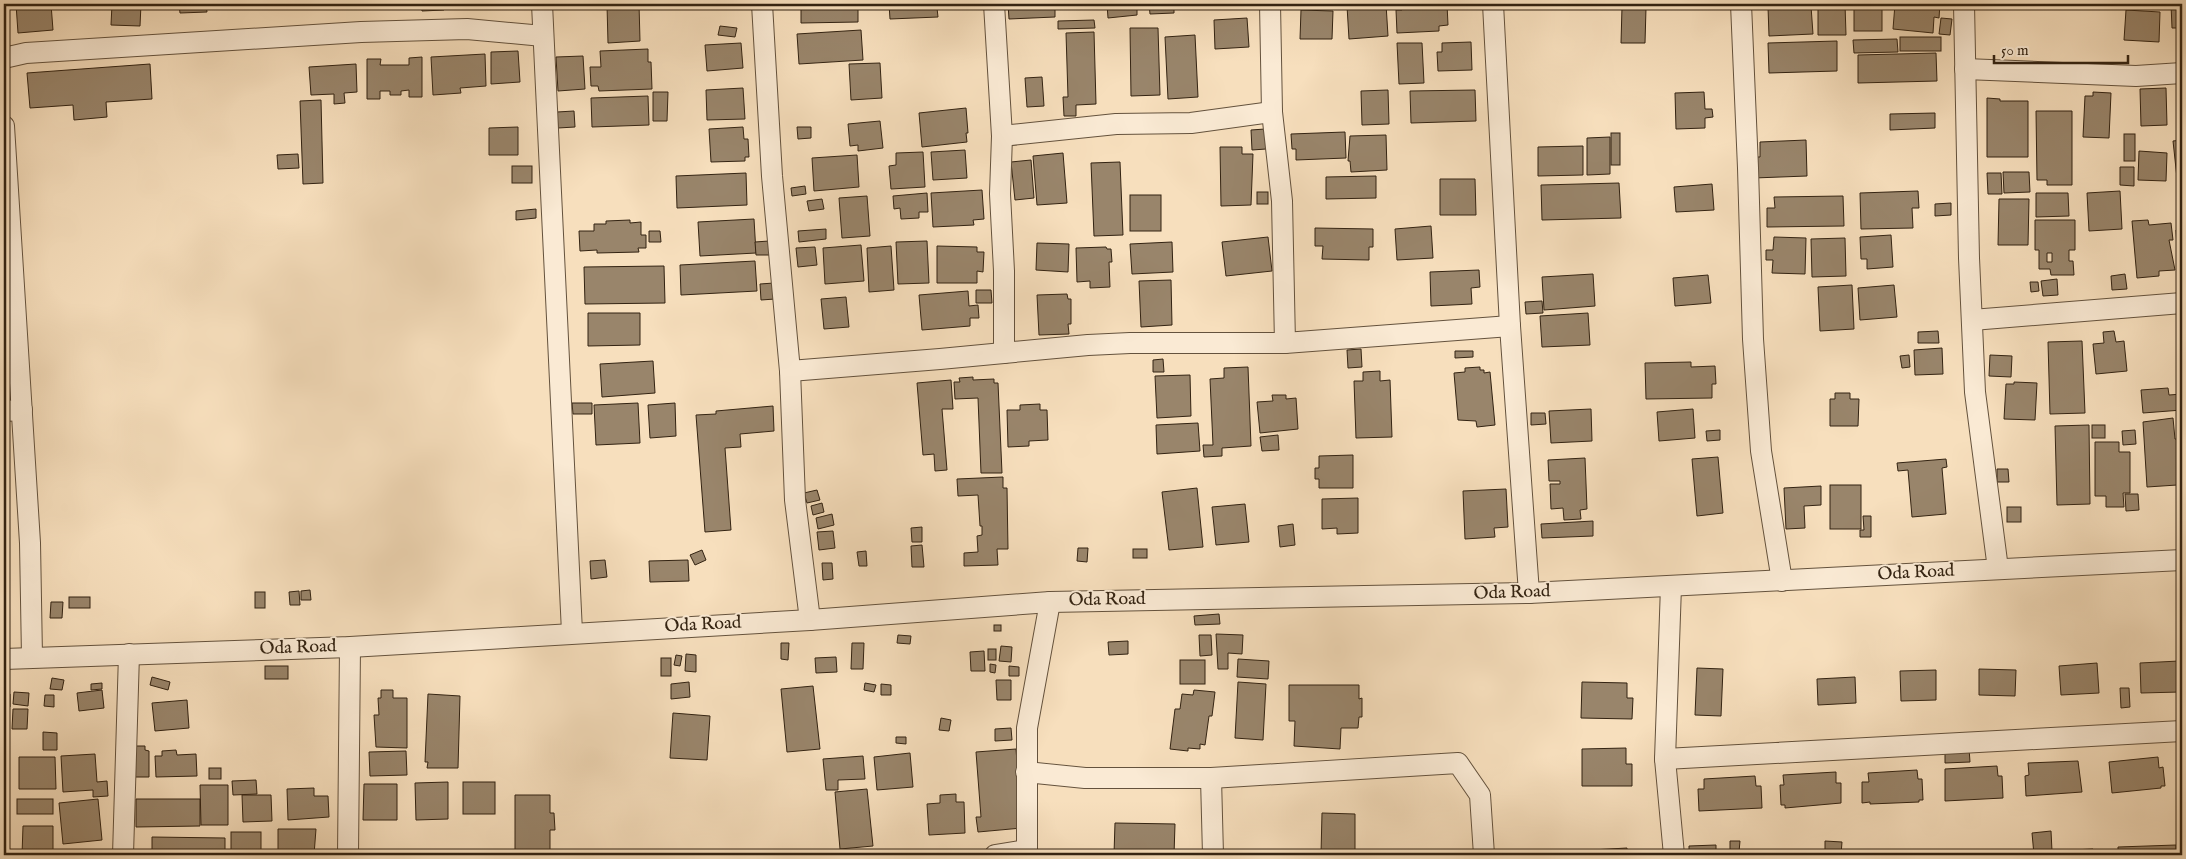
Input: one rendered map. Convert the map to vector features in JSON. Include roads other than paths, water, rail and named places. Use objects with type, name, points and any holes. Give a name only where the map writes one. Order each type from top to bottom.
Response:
[{"type":"street","points":[[542,4],[572,632]]},
{"type":"street","points":[[762,4],[772,176],[790,371],[795,500],[810,620]]},
{"type":"street","points":[[994,4],[1002,136],[1000,194],[1004,271],[1004,353]]},
{"type":"street","points":[[1270,4],[1272,112],[1282,201],[1286,343]]},
{"type":"street","points":[[1493,4],[1510,326],[1529,593]]},
{"type":"street","points":[[1740,4],[1748,168],[1753,338],[1761,450],[1782,581]]},
{"type":"street","points":[[1964,4],[1975,392],[1998,569]]},
{"type":"street","points":[[4,58],[26,53],[361,32],[467,29],[543,36]]},
{"type":"street","points":[[1965,69],[2136,76],[2182,73]]},
{"type":"street","points":[[1002,136],[1116,124],[1191,123],[1272,112]]},
{"type":"street","points":[[4,126],[13,411],[31,566],[32,657]]},
{"type":"street","points":[[1972,320],[2182,302]]},
{"type":"street","points":[[790,371],[1130,343],[1286,343],[1510,326]]},
{"type":"street","name":"Oda Road","points":[[4,659],[350,647],[572,632],[810,620],[1050,602],[1529,593],[2182,560]]},
{"type":"street","points":[[1671,586],[1665,759],[1674,855]]},
{"type":"street","points":[[995,855],[1027,853],[1027,728],[1050,602]]},
{"type":"street","points":[[348,855],[350,647]]},
{"type":"street","points":[[123,855],[129,654]]},
{"type":"street","points":[[1665,759],[2182,732]]},
{"type":"street","points":[[1026,772],[1085,778],[1211,778],[1458,763],[1480,795],[1484,855]]},
{"type":"street","points":[[1211,778],[1212,855]]}]
